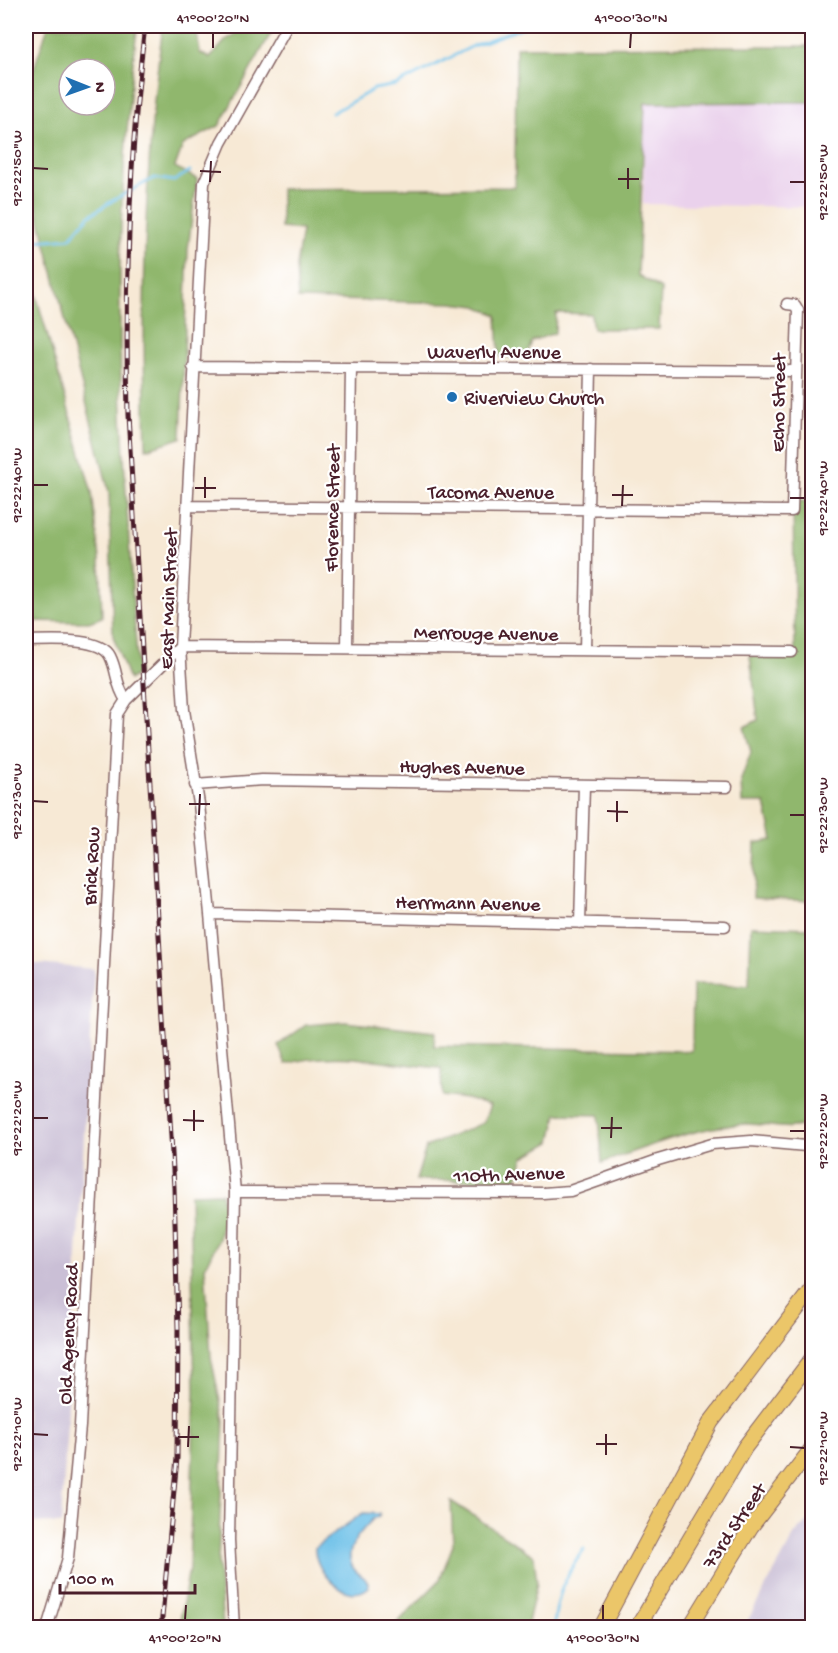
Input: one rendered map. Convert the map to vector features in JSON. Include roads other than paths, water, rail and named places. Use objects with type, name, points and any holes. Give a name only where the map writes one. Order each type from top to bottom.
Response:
[{"type":"highway","points":[[601,1628],[711,1422],[813,1288]]},
{"type":"highway","points":[[638,1628],[745,1447],[813,1359]]},
{"type":"main road","name":"73rd Street","points":[[689,1628],[751,1527],[813,1448]]},
{"type":"street","name":"East Main Street","points":[[234,1628],[230,1540],[235,1192],[210,914],[184,710],[180,648],[204,183],[221,143],[286,26]]},
{"type":"street","name":"Echo Street","points":[[787,304],[795,305],[798,310],[792,511]]},
{"type":"street","name":"Waverly Avenue","points":[[193,367],[795,370]]},
{"type":"street","name":"Florence Street","points":[[347,648],[351,368]]},
{"type":"street","points":[[585,650],[591,369]]},
{"type":"street","name":"Tacoma Avenue","points":[[188,506],[792,511]]},
{"type":"street","points":[[26,641],[98,645],[109,653],[115,667],[117,687],[126,699]]},
{"type":"street","name":"Merrouge Avenue","points":[[180,648],[792,652]]},
{"type":"street","name":"Brick Row","points":[[97,1111],[117,714],[126,699],[180,648]]},
{"type":"street","name":"Hughes Avenue","points":[[195,785],[262,780],[728,787]]},
{"type":"street","points":[[580,922],[584,786]]},
{"type":"street","name":"Herrmann Avenue","points":[[210,914],[725,926]]},
{"type":"street","name":"Old Agency Road","points":[[47,1628],[68,1558],[80,1426],[97,1111]]},
{"type":"street","name":"110th Avenue","points":[[235,1192],[506,1194],[570,1191],[712,1144],[751,1141],[806,1146],[813,1143]]},
{"type":"water","points":[[363,1513],[380,1514],[359,1535],[351,1548],[351,1562],[354,1569],[365,1578],[369,1587],[360,1592],[351,1592],[341,1589],[325,1575],[319,1566],[315,1547]]},
{"type":"waterway","points":[[332,113],[374,89],[396,85],[475,45],[526,26]]},
{"type":"waterway","points":[[26,239],[36,241],[70,238],[89,216],[112,201],[154,178],[174,181],[190,171]]},
{"type":"waterway","points":[[554,1628],[563,1586],[584,1549]]},
{"type":"railway","points":[[145,26],[132,171],[127,366],[128,415],[174,1187],[178,1328],[177,1458],[161,1628]]},
{"type":"place","name":"Riverview Church","points":[[452,397]]}]
